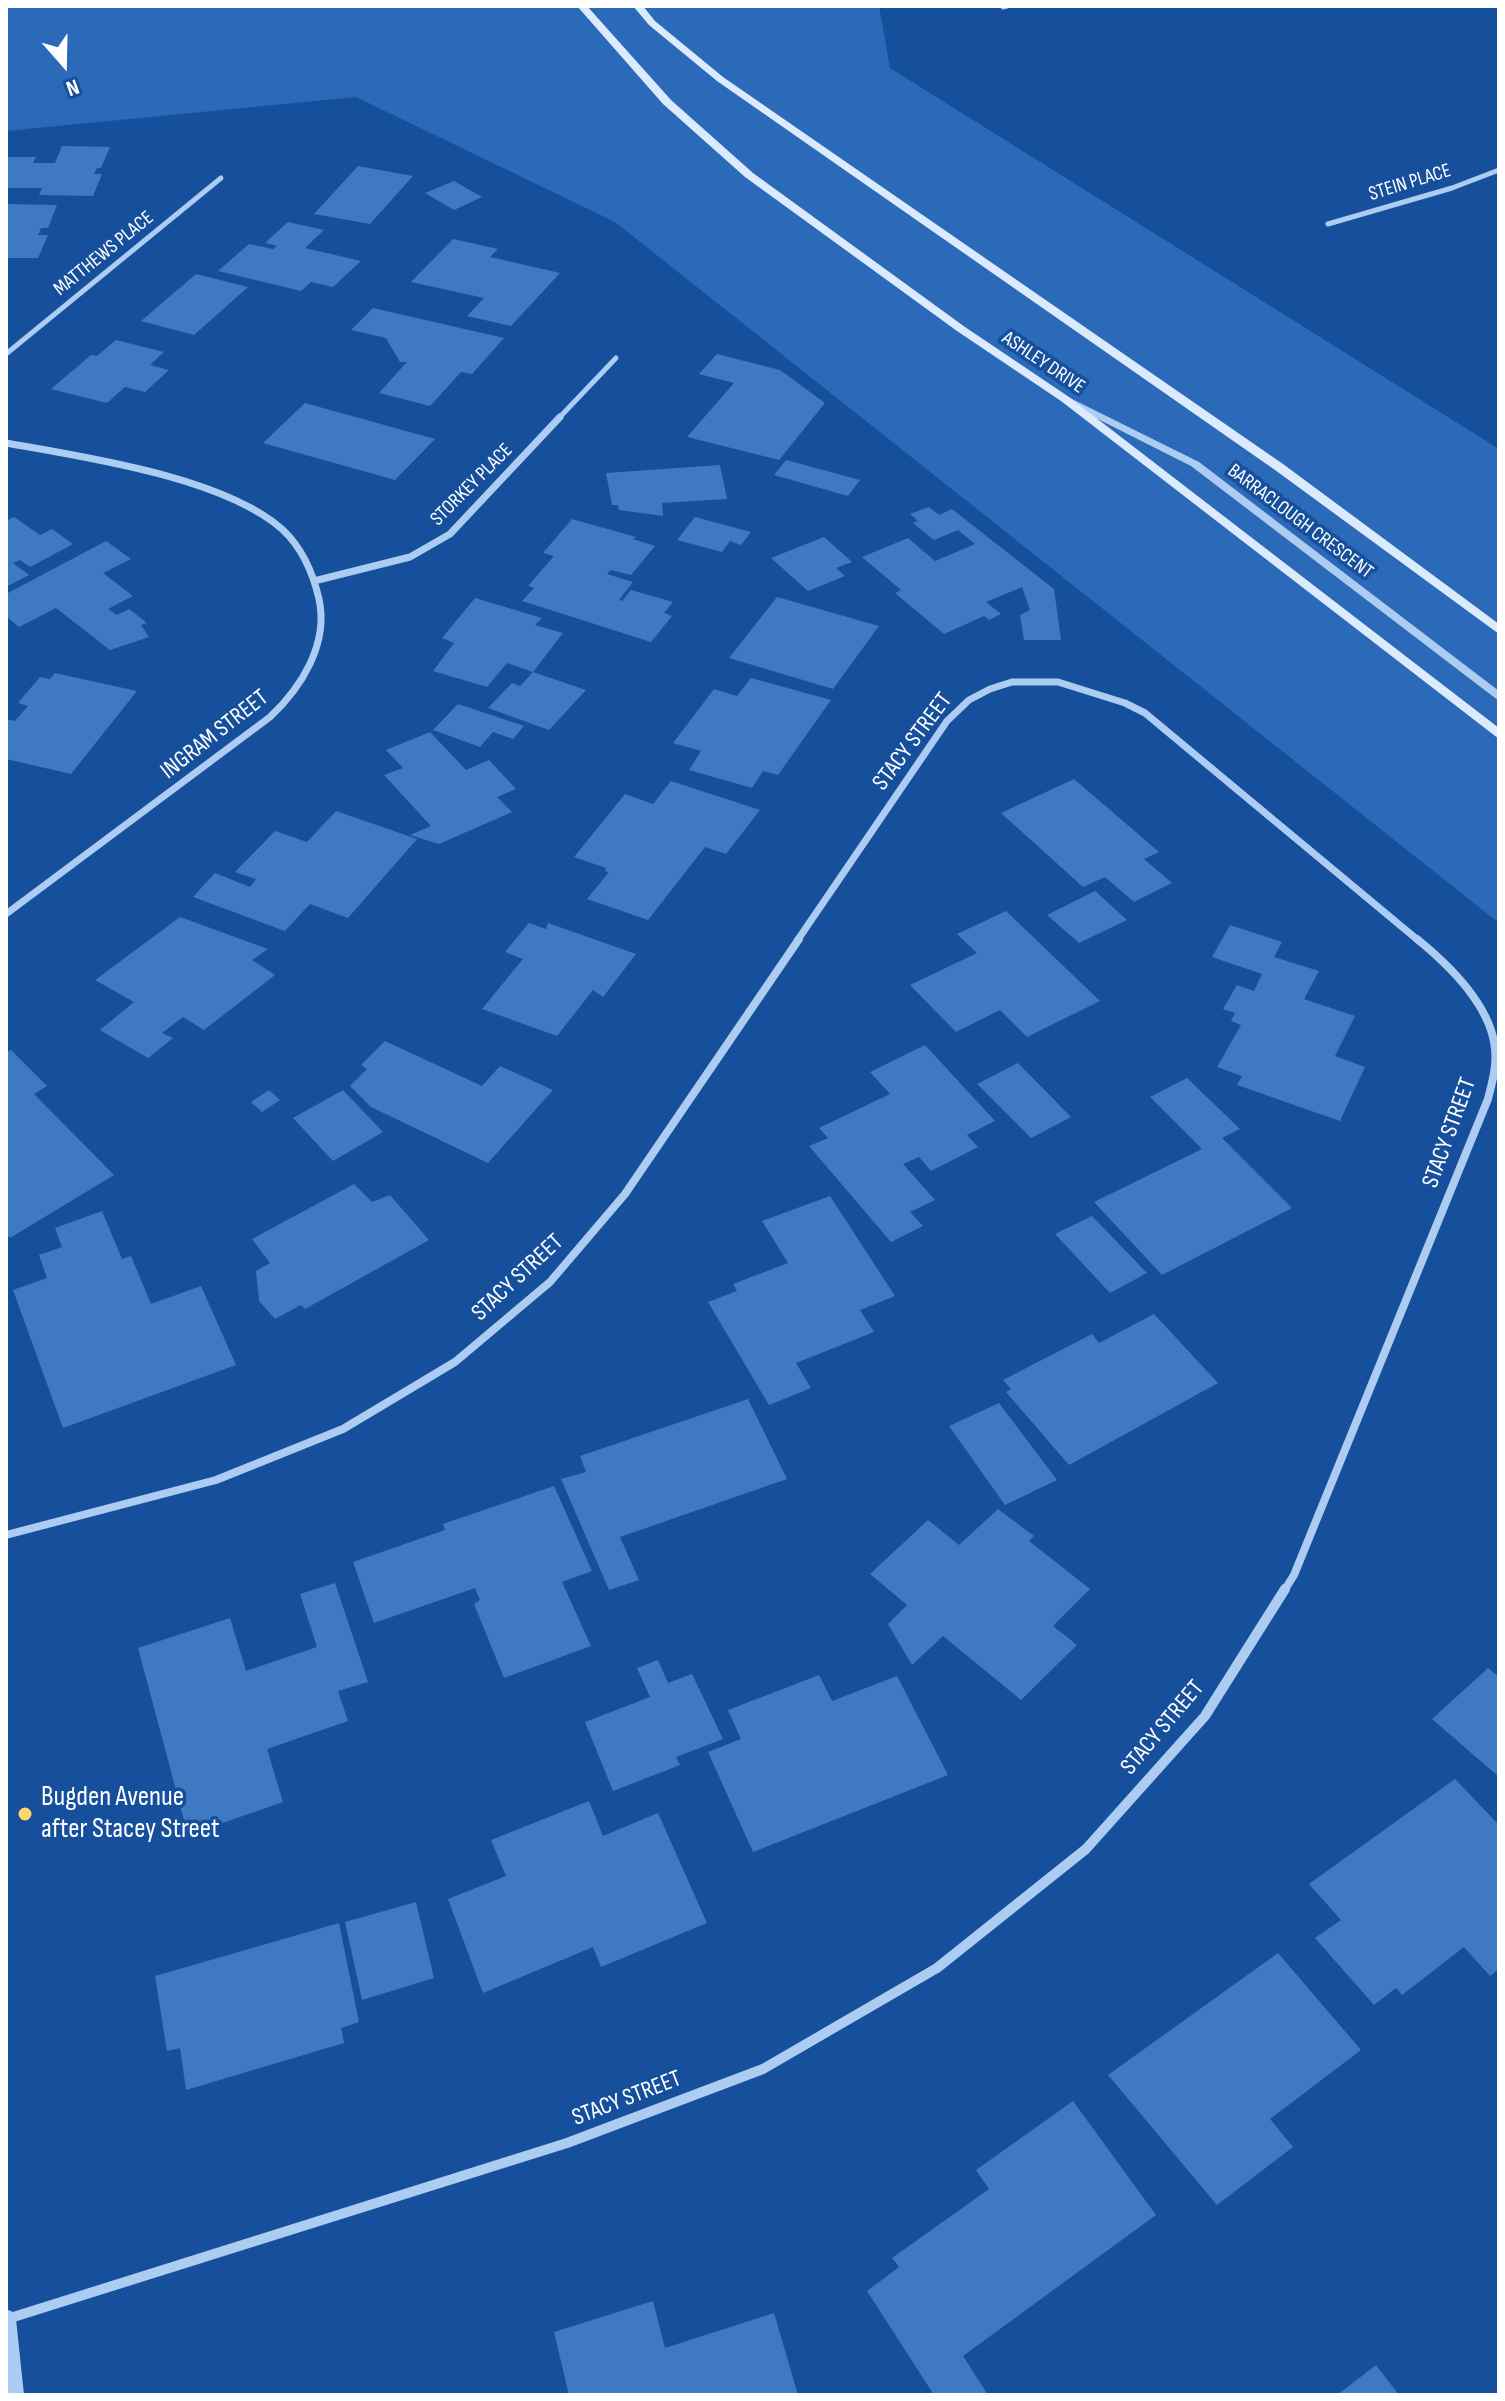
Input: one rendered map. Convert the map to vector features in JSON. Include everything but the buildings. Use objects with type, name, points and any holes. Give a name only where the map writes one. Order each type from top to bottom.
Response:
[{"type":"main road","name":"ASHLEY DRIVE","points":[[582,6],[667,102],[749,175],[961,329],[1065,399],[1499,735]]},
{"type":"main road","points":[[638,6],[652,23],[720,79],[1279,467],[1499,630]]},
{"type":"street","name":"STEIN PLACE","points":[[1328,224],[1452,188],[1499,170]]},
{"type":"street","name":"MATTHEWS PLACE","points":[[6,354],[221,178]]},
{"type":"street","name":"STORKEY PLACE","points":[[318,580],[410,557],[450,534],[616,358]]},
{"type":"street","name":"BARRACLOUGH CRESCENT","points":[[1065,399],[1195,464],[1499,697]]},
{"type":"street","name":"INGRAM STREET","points":[[6,443],[86,457],[222,493],[264,515],[282,528],[309,561],[318,580],[322,621],[310,663],[285,704],[243,739],[6,914]]},
{"type":"street","name":"STACY STREET","points":[[6,1535],[216,1480],[343,1429],[455,1362],[550,1282],[625,1194],[947,721],[970,699],[1004,684],[1064,682],[1107,693],[1145,713],[1439,957],[1473,996],[1493,1038],[1496,1060],[1488,1099],[1294,1575],[1205,1716],[1086,1849],[937,1968],[763,2069],[567,2143],[6,2319]]},
{"type":"street","points":[[6,2319],[14,2395]]},
{"type":"shaded area","points":[[6,6],[879,6],[890,68],[1499,449],[1499,923],[615,222],[356,97],[6,131]]},
{"type":"place","name":"Bugden Avenue after Stacey Street","points":[[25,1814]]}]
